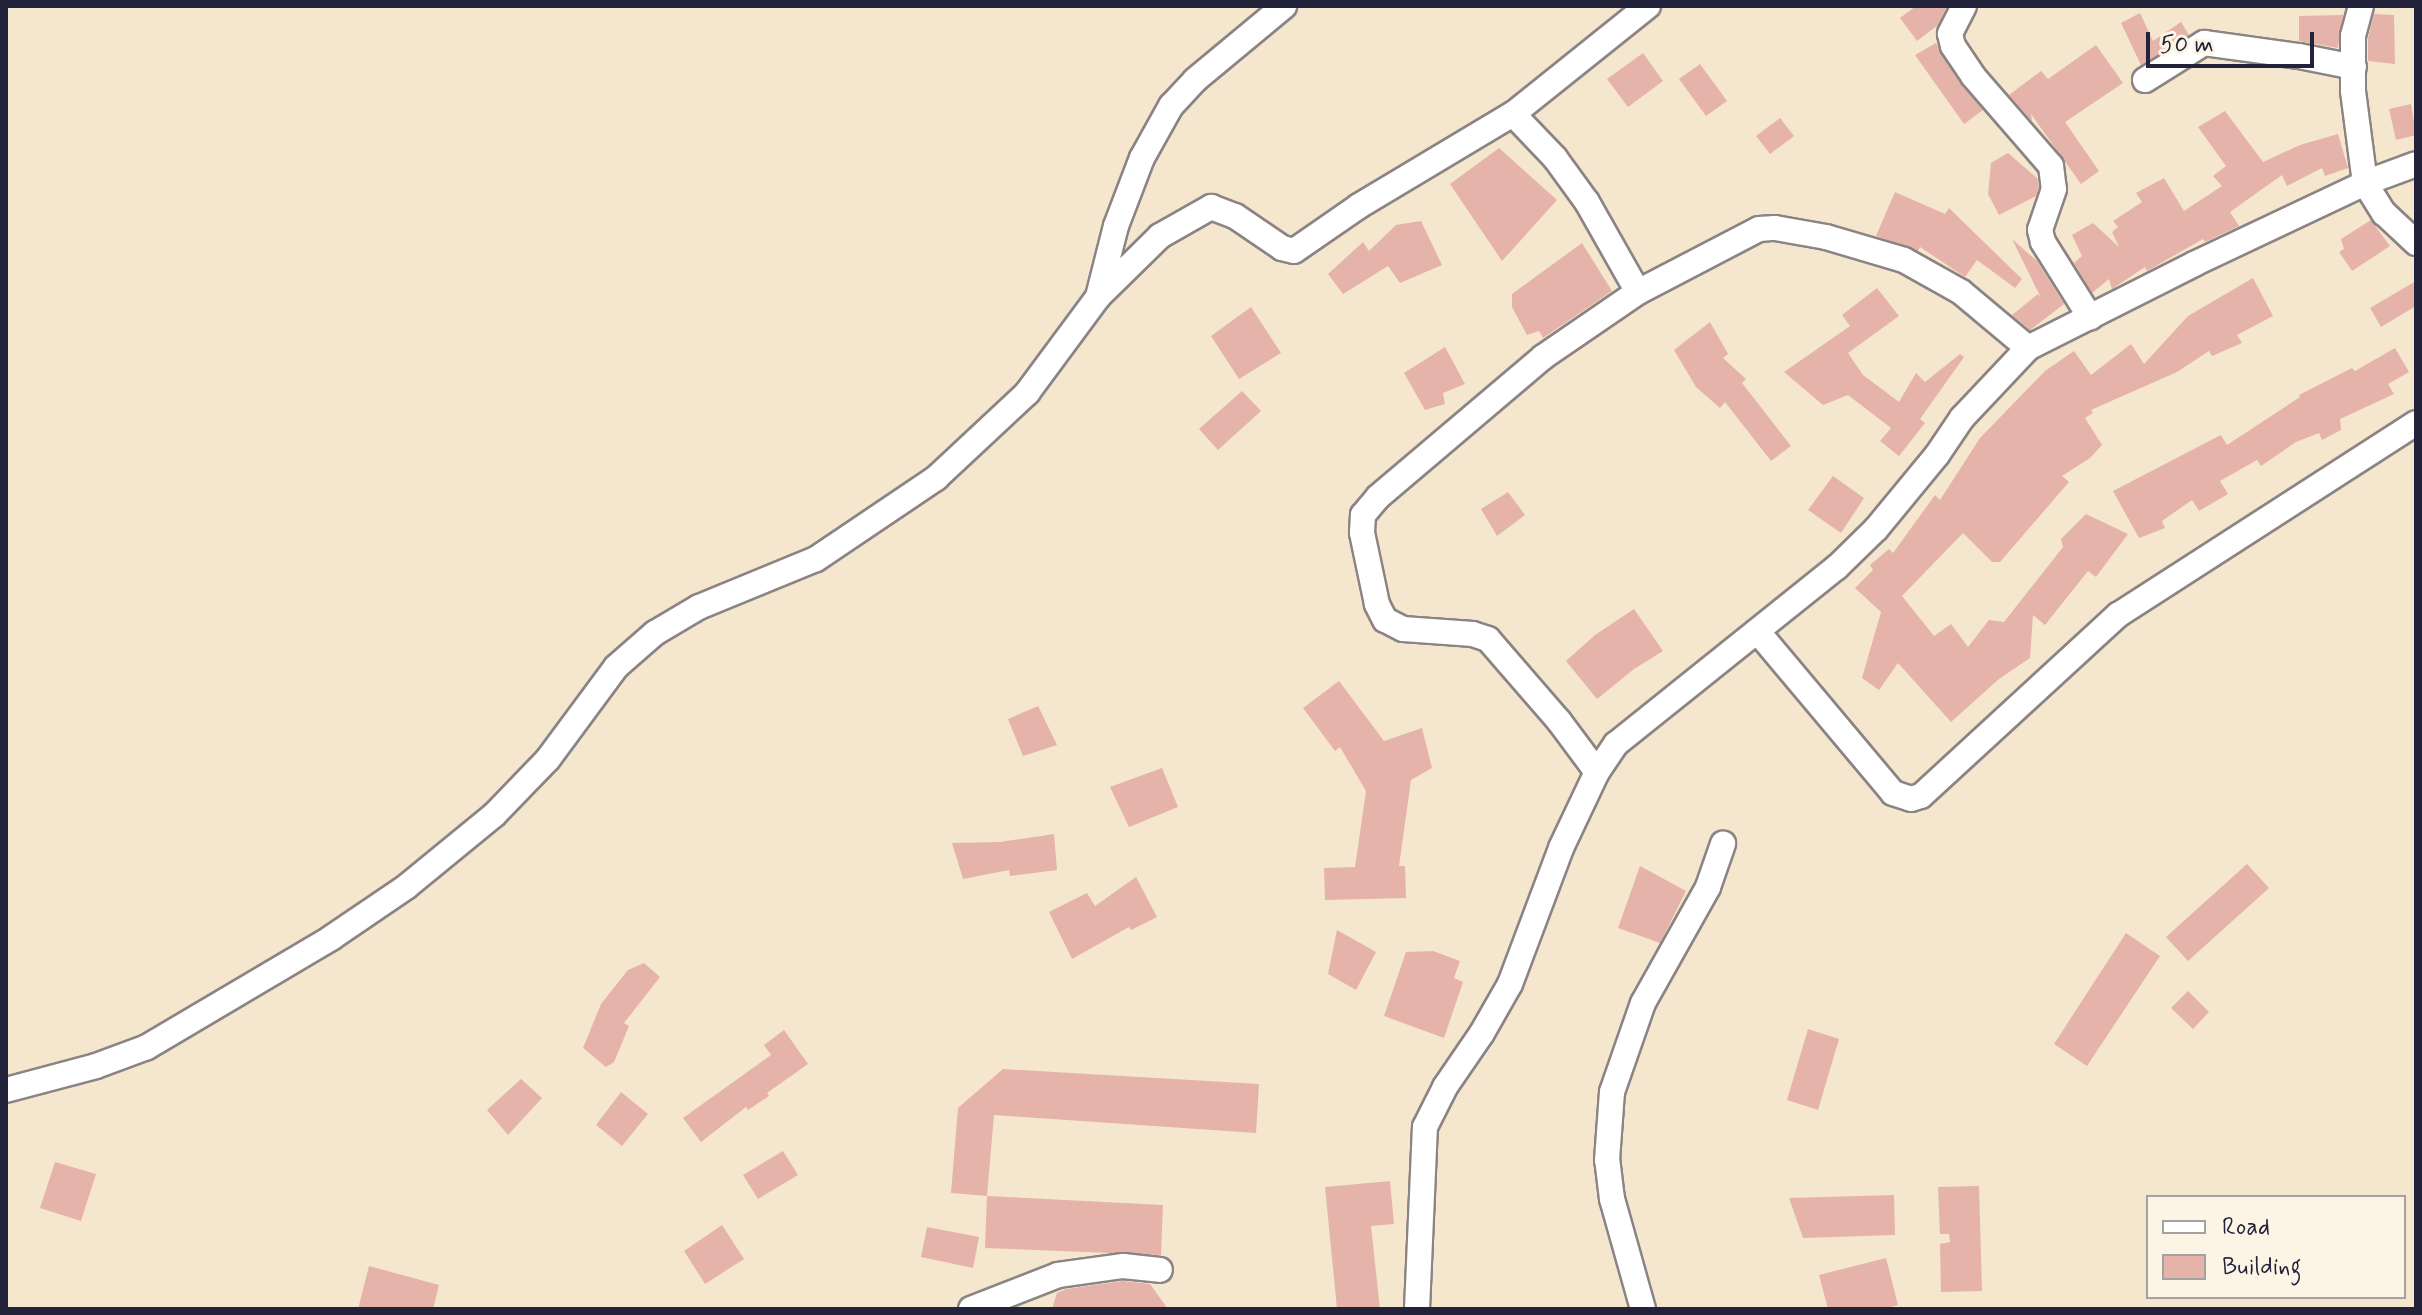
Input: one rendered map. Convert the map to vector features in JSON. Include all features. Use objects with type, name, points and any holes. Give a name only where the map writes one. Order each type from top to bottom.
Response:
[{"type":"street","points":[[1098,297],[1116,226],[1154,131],[1195,80],[1284,6]]},
{"type":"street","points":[[6,1090],[96,1066],[147,1047],[331,938],[406,887],[494,815],[548,759],[616,667],[655,633],[699,607],[816,559],[936,478],[1027,393],[1098,297],[1160,236],[1211,207],[1222,210],[1282,248],[1294,251],[1359,206],[1513,114],[1648,6]]},
{"type":"street","points":[[1964,6],[1950,34],[1953,46],[1973,76],[2051,166],[2054,189],[2040,230],[2043,242],[2090,317]]},
{"type":"street","points":[[2361,6],[2353,36],[2358,149],[2365,183],[2384,213],[2416,243]]},
{"type":"street","points":[[2145,80],[2204,43],[2354,67]]},
{"type":"street","points":[[1513,114],[1555,158],[1579,191],[1638,292]]},
{"type":"street","points":[[1417,1309],[1425,1127],[1510,984],[1561,848],[1597,772],[1616,744],[1639,722],[1836,568],[1876,529],[1937,455],[1962,418],[2028,348],[2365,183],[2416,164]]},
{"type":"street","points":[[1597,772],[1559,721],[1488,639],[1473,634],[1403,629],[1385,620],[1368,567],[1362,523],[1368,506],[1505,386],[1638,292],[1746,235],[1775,228],[1826,237],[1904,260],[1961,292],[2028,348]]},
{"type":"street","points":[[1758,632],[1893,793],[1911,799],[1921,796],[2118,615],[2416,423]]},
{"type":"street","points":[[1643,1309],[1612,1199],[1607,1160],[1612,1092],[1643,1003],[1708,887],[1723,844]]},
{"type":"street","points":[[971,1309],[1058,1275],[1123,1266],[1160,1270]]},
{"type":"building","points":[[1916,6],[1947,6],[1938,25],[1917,41],[1900,18]]},
{"type":"building","points":[[2140,13],[2153,41],[2181,22],[2189,35],[2141,65],[2121,23]]},
{"type":"building","points":[[2374,14],[2394,15],[2395,64],[2368,61],[2368,38]]},
{"type":"building","points":[[2343,15],[2338,48],[2299,41],[2299,16]]},
{"type":"building","points":[[1936,43],[1961,84],[1983,110],[1964,124],[1915,55]]},
{"type":"building","points":[[2096,45],[2123,83],[2065,122],[2099,171],[2081,184],[2031,114],[2032,121],[2009,95],[2041,71],[2048,79]]},
{"type":"building","points":[[1643,53],[1663,81],[1628,107],[1607,79]]},
{"type":"building","points":[[1700,64],[1727,101],[1706,116],[1679,79]]},
{"type":"building","points":[[2411,104],[2416,135],[2396,140],[2389,109]]},
{"type":"building","points":[[2225,111],[2263,162],[2300,145],[2338,134],[2348,168],[2325,176],[2322,168],[2287,186],[2282,175],[2230,212],[2239,226],[2205,242],[2203,239],[2147,271],[2145,267],[2112,289],[2109,279],[2092,293],[2074,263],[2082,256],[2072,235],[2093,223],[2119,247],[2112,232],[2118,227],[2113,221],[2142,202],[2136,193],[2164,178],[2184,211],[2222,186],[2213,176],[2226,166],[2198,127]]},
{"type":"building","points":[[1780,118],[1794,136],[1770,154],[1756,136]]},
{"type":"building","points":[[1499,148],[1557,200],[1502,261],[1450,184]]},
{"type":"building","points":[[2008,153],[2037,178],[2039,187],[2036,196],[1999,215],[1988,194],[1991,163]]},
{"type":"building","points":[[1895,192],[1945,214],[1949,208],[2022,279],[2015,288],[1977,260],[1965,277],[1920,247],[1918,251],[1876,236]]},
{"type":"building","points":[[2371,220],[2390,246],[2352,271],[2339,252],[2344,249],[2341,239]]},
{"type":"building","points":[[1421,221],[1442,265],[1400,283],[1388,266],[1343,294],[1328,274],[1363,242],[1369,251],[1396,225]]},
{"type":"building","points":[[2012,239],[2037,261],[2064,304],[2030,330],[2012,315],[2038,294],[2041,298]]},
{"type":"building","points":[[1582,243],[1612,291],[1543,338],[1539,331],[1527,335],[1512,307],[1512,294]]},
{"type":"building","points":[[2253,278],[2273,316],[2237,335],[2242,343],[2212,356],[2209,351],[2177,372],[2091,410],[2093,413],[2085,418],[2102,445],[2090,458],[2062,476],[2069,482],[2000,562],[1992,562],[1963,533],[1902,596],[1934,636],[1951,624],[1968,647],[1989,620],[2004,622],[2063,547],[2061,539],[2086,514],[2128,534],[2096,577],[2088,571],[2045,625],[2033,615],[2030,658],[1999,679],[1951,722],[1898,663],[1879,690],[1862,678],[1881,612],[1855,588],[1873,570],[1870,565],[1889,549],[1893,553],[1935,495],[1940,500],[1980,438],[2045,371],[2074,351],[2091,375],[2131,344],[2144,364],[2188,316]]},
{"type":"building","points":[[2416,281],[2416,306],[2381,327],[2370,308]]},
{"type":"building","points":[[1877,288],[1899,316],[1848,353],[1863,375],[1899,402],[1916,373],[1925,382],[1960,354],[1964,357],[1920,419],[1925,423],[1899,456],[1880,441],[1891,428],[1848,395],[1823,405],[1784,372],[1850,326],[1842,315]]},
{"type":"building","points":[[1251,307],[1281,353],[1239,379],[1211,336]]},
{"type":"building","points":[[1710,322],[1728,354],[1723,358],[1746,379],[1742,383],[1791,446],[1771,461],[1725,402],[1720,408],[1696,387],[1674,350]]},
{"type":"building","points":[[1445,347],[1465,384],[1443,393],[1445,404],[1425,410],[1404,373]]},
{"type":"building","points":[[2395,348],[2409,372],[2388,384],[2394,394],[2340,419],[2341,430],[2322,440],[2319,433],[2296,442],[2261,466],[2257,460],[2220,481],[2228,494],[2199,511],[2192,500],[2162,521],[2165,528],[2139,538],[2113,491],[2221,435],[2227,445],[2299,395],[2352,368],[2355,371]]},
{"type":"building","points":[[1242,391],[1261,411],[1218,450],[1199,429]]},
{"type":"building","points":[[1833,476],[1864,498],[1841,533],[1808,510]]},
{"type":"building","points":[[1508,492],[1525,515],[1497,536],[1481,509]]},
{"type":"building","points":[[1634,609],[1663,651],[1634,669],[1597,699],[1566,661],[1595,635]]},
{"type":"building","points":[[1339,681],[1384,741],[1422,728],[1432,768],[1411,780],[1399,866],[1405,866],[1406,898],[1325,900],[1324,868],[1355,867],[1366,791],[1340,747],[1335,751],[1303,708]]},
{"type":"building","points":[[1038,706],[1057,745],[1023,756],[1008,719]]},
{"type":"building","points":[[1162,768],[1178,807],[1129,827],[1110,787]]},
{"type":"building","points":[[1054,834],[1057,870],[1010,876],[1009,870],[963,879],[952,843],[1000,842]]},
{"type":"building","points":[[2247,864],[2269,888],[2188,961],[2166,937]]},
{"type":"building","points":[[1640,866],[1686,891],[1660,943],[1618,928]]},
{"type":"building","points":[[1136,877],[1157,917],[1131,930],[1129,927],[1072,959],[1049,912],[1087,893],[1095,906]]},
{"type":"building","points":[[1337,930],[1376,952],[1356,990],[1328,974]]},
{"type":"building","points":[[2126,933],[2160,956],[2087,1066],[2054,1044]]},
{"type":"building","points":[[1433,951],[1460,961],[1454,978],[1463,982],[1444,1038],[1384,1016],[1406,952]]},
{"type":"building","points":[[644,963],[660,977],[624,1023],[629,1026],[614,1062],[606,1067],[583,1048],[601,1004],[628,970]]},
{"type":"building","points":[[2188,991],[2209,1012],[2193,1029],[2171,1008]]},
{"type":"building","points":[[1808,1029],[1839,1039],[1818,1110],[1787,1100]]},
{"type":"building","points":[[784,1030],[808,1064],[767,1093],[769,1096],[748,1110],[746,1107],[701,1142],[683,1118],[771,1055],[764,1045]]},
{"type":"building","points":[[1003,1069],[1259,1084],[1256,1133],[994,1115],[987,1196],[951,1193],[958,1108]]},
{"type":"building","points":[[521,1079],[542,1098],[508,1135],[487,1110]]},
{"type":"building","points":[[621,1092],[648,1114],[622,1146],[596,1125]]},
{"type":"building","points":[[783,1151],[798,1175],[758,1199],[743,1175]]},
{"type":"building","points":[[55,1162],[96,1174],[81,1221],[40,1208]]},
{"type":"building","points":[[1390,1181],[1394,1224],[1371,1226],[1380,1309],[1337,1309],[1325,1187]]},
{"type":"building","points":[[1979,1186],[1982,1291],[1941,1292],[1940,1244],[1950,1242],[1949,1234],[1940,1234],[1938,1187]]},
{"type":"building","points":[[1894,1195],[1895,1235],[1803,1238],[1789,1198]]},
{"type":"building","points":[[987,1196],[1163,1205],[1161,1255],[985,1248]]},
{"type":"building","points":[[722,1225],[744,1259],[705,1284],[684,1251]]},
{"type":"building","points":[[927,1227],[979,1237],[973,1268],[921,1257]]},
{"type":"building","points":[[1886,1258],[1898,1305],[1884,1309],[1828,1309],[1819,1275]]},
{"type":"building","points":[[369,1266],[439,1285],[433,1309],[358,1309]]},
{"type":"building","points":[[1123,1281],[1150,1284],[1168,1309],[1052,1309],[1057,1293],[1066,1289]]}]
